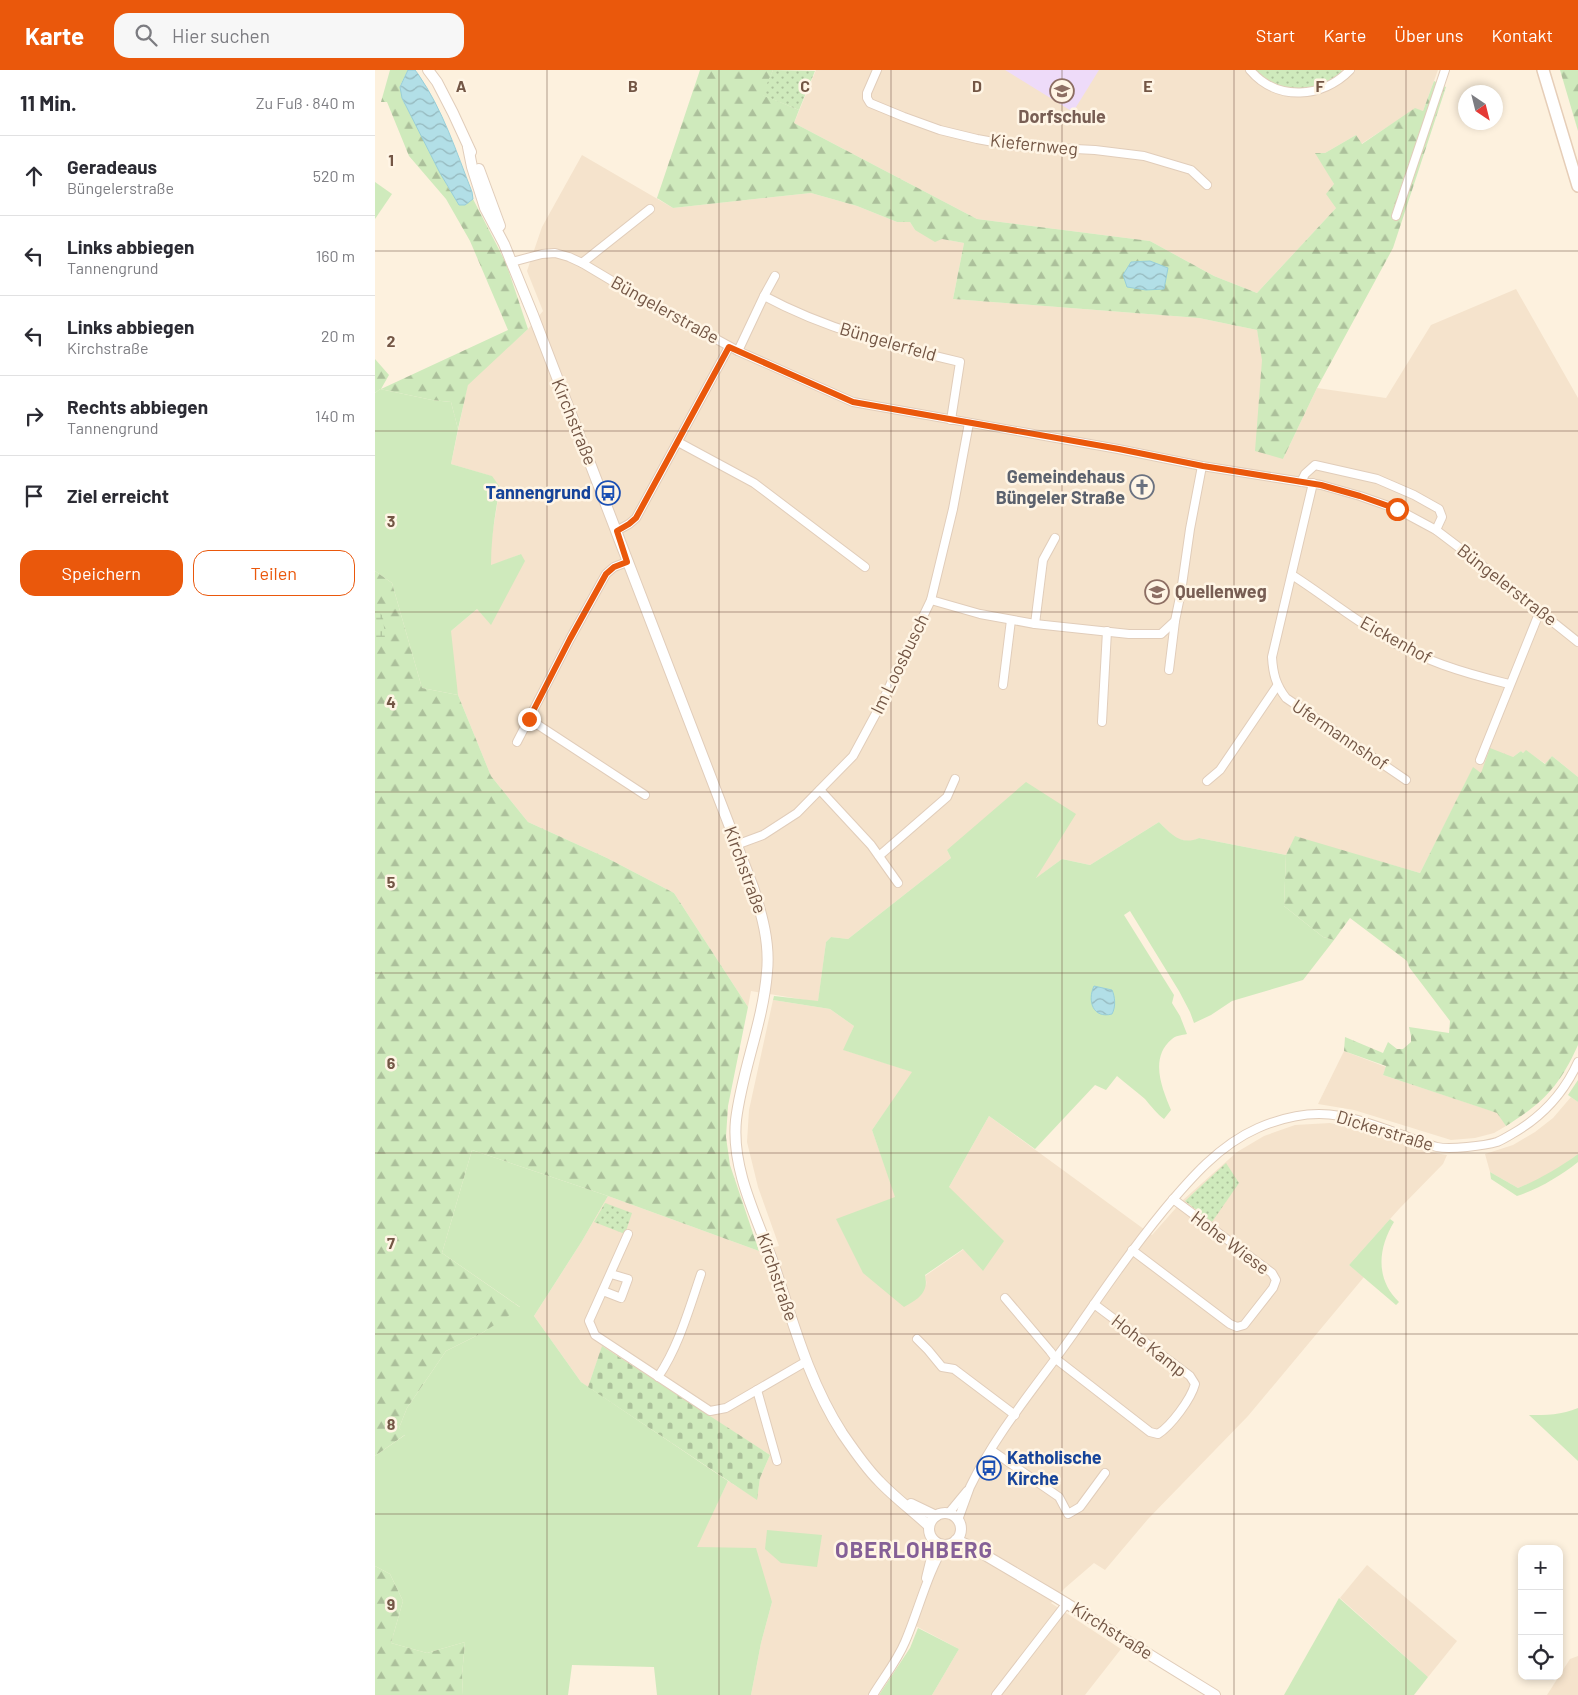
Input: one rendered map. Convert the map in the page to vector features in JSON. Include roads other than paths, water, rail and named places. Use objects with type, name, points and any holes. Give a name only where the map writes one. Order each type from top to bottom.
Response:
[{"type":"main road","points":[[1543,70],[1578,186]]},
{"type":"street","name":"Kirchstraße","points":[[428,70],[453,113],[468,147],[472,167],[485,208],[504,244],[617,531],[627,562],[763,916],[767,941],[767,972],[760,1014],[736,1120],[737,1148],[746,1189],[807,1361],[824,1400],[842,1433],[879,1482],[929,1526]]},
{"type":"street","name":"Kiefernweg","points":[[877,70],[867,93],[870,103],[940,130],[1016,146],[1095,150],[1144,156],[1191,170],[1207,185]]},
{"type":"street","points":[[1251,70],[1255,76],[1278,90],[1297,93],[1319,90],[1341,80],[1350,70]]},
{"type":"street","points":[[1396,216],[1445,70]]},
{"type":"street","points":[[582,263],[650,209]]},
{"type":"street","name":"Büngelerstraße","points":[[511,262],[530,256],[555,253],[582,263],[738,352],[853,402],[1119,449],[1203,466],[1313,484],[1360,496],[1397,509],[1435,530],[1578,642]]},
{"type":"street","points":[[738,352],[763,296],[775,276]]},
{"type":"street","name":"Büngelerfeld","points":[[763,296],[790,310],[867,338],[960,362],[951,420]]},
{"type":"street","points":[[617,531],[636,518],[729,347]]},
{"type":"street","name":"Im Loosbusch","points":[[736,845],[763,835],[797,813],[853,756],[880,706],[931,600],[953,510],[969,423]]},
{"type":"street","points":[[678,442],[754,483],[865,567]]},
{"type":"street","points":[[1301,482],[1305,474],[1315,465],[1377,479],[1414,495],[1439,509],[1442,517],[1435,530]]},
{"type":"street","points":[[1169,670],[1190,529],[1203,466]]},
{"type":"street","points":[[1207,781],[1220,770],[1277,686],[1273,672],[1272,657],[1313,484]]},
{"type":"street","points":[[1035,624],[1043,560],[1055,538]]},
{"type":"street","points":[[517,742],[606,574],[614,567],[627,562]]},
{"type":"street","name":"Eickenhof","points":[[1292,575],[1382,636],[1421,656],[1458,671],[1509,684]]},
{"type":"street","points":[[931,600],[1011,620],[1129,634],[1161,634],[1175,621]]},
{"type":"street","points":[[1480,760],[1509,684],[1540,612]]},
{"type":"street","points":[[1003,685],[1011,620]]},
{"type":"street","points":[[1102,722],[1107,631]]},
{"type":"street","name":"Ufermannshof","points":[[1277,686],[1286,698],[1407,780]]},
{"type":"street","points":[[529,719],[645,795]]},
{"type":"street","points":[[879,856],[947,797],[955,779]]},
{"type":"street","points":[[820,790],[879,856],[898,882]]},
{"type":"street","name":"Dickerstraße","points":[[957,1520],[970,1488],[991,1450],[1015,1414],[1132,1250],[1196,1173],[1218,1153],[1240,1137],[1273,1122],[1306,1114],[1332,1114],[1359,1120],[1438,1147],[1464,1148],[1498,1142],[1534,1120],[1548,1107],[1560,1094],[1578,1062]]},
{"type":"street","name":"Hohe Wiese","points":[[1132,1250],[1230,1324],[1244,1325],[1273,1288],[1276,1280],[1273,1273],[1173,1199]]},
{"type":"street","points":[[628,1234],[589,1321],[595,1335],[710,1411],[726,1408],[807,1361]]},
{"type":"street","points":[[603,1291],[621,1298],[628,1279],[611,1274]]},
{"type":"street","points":[[658,1376],[665,1367],[681,1334],[701,1274]]},
{"type":"street","points":[[1005,1298],[1050,1351],[1055,1360]]},
{"type":"street","name":"Hohe Kamp","points":[[1055,1360],[1150,1432],[1157,1434],[1164,1430],[1192,1394],[1195,1384],[1190,1376],[1094,1304]]},
{"type":"street","points":[[917,1339],[942,1367],[954,1369],[1015,1414]]},
{"type":"street","points":[[757,1390],[777,1461]]},
{"type":"street","points":[[991,1450],[1059,1497],[1068,1514],[1080,1507],[1105,1473]]},
{"type":"street","name":"Dickerstraße","points":[[948,1514],[955,1503],[970,1488]]},
{"type":"street","name":"Kirchstraße","points":[[895,1495],[924,1512],[936,1516]]},
{"type":"street","points":[[873,1695],[893,1666],[905,1644],[924,1593],[928,1565],[940,1543],[958,1535],[957,1520],[948,1514],[936,1516],[929,1526],[930,1534],[940,1543]]},
{"type":"street","name":"Kirchstraße","points":[[958,1535],[968,1544],[1215,1695]]},
{"type":"street","points":[[996,1695],[1067,1603]]},
{"type":"water","points":[[408,70],[415,70],[418,74],[435,102],[448,131],[472,192],[473,199],[465,205],[459,205],[440,173],[402,98],[400,87]]},
{"type":"water","points":[[1150,261],[1168,268],[1164,289],[1146,290],[1127,287],[1123,275],[1131,262]]},
{"type":"water","points":[[1094,986],[1112,990],[1115,1002],[1112,1014],[1100,1014],[1093,1008],[1091,997]]},
{"type":"place","name":"Dorfschule","points":[[1062,91]]},
{"type":"place","name":"Gemeindehaus Büngeler Straße","points":[[1142,487]]},
{"type":"place","name":"Tannengrund","points":[[608,493]]},
{"type":"place","name":"Quellenweg","points":[[1157,592]]},
{"type":"place","name":"Katholische Kirche","points":[[989,1468]]},
{"type":"district","name":"OBERLOHBERG","points":[[914,1550]]}]
